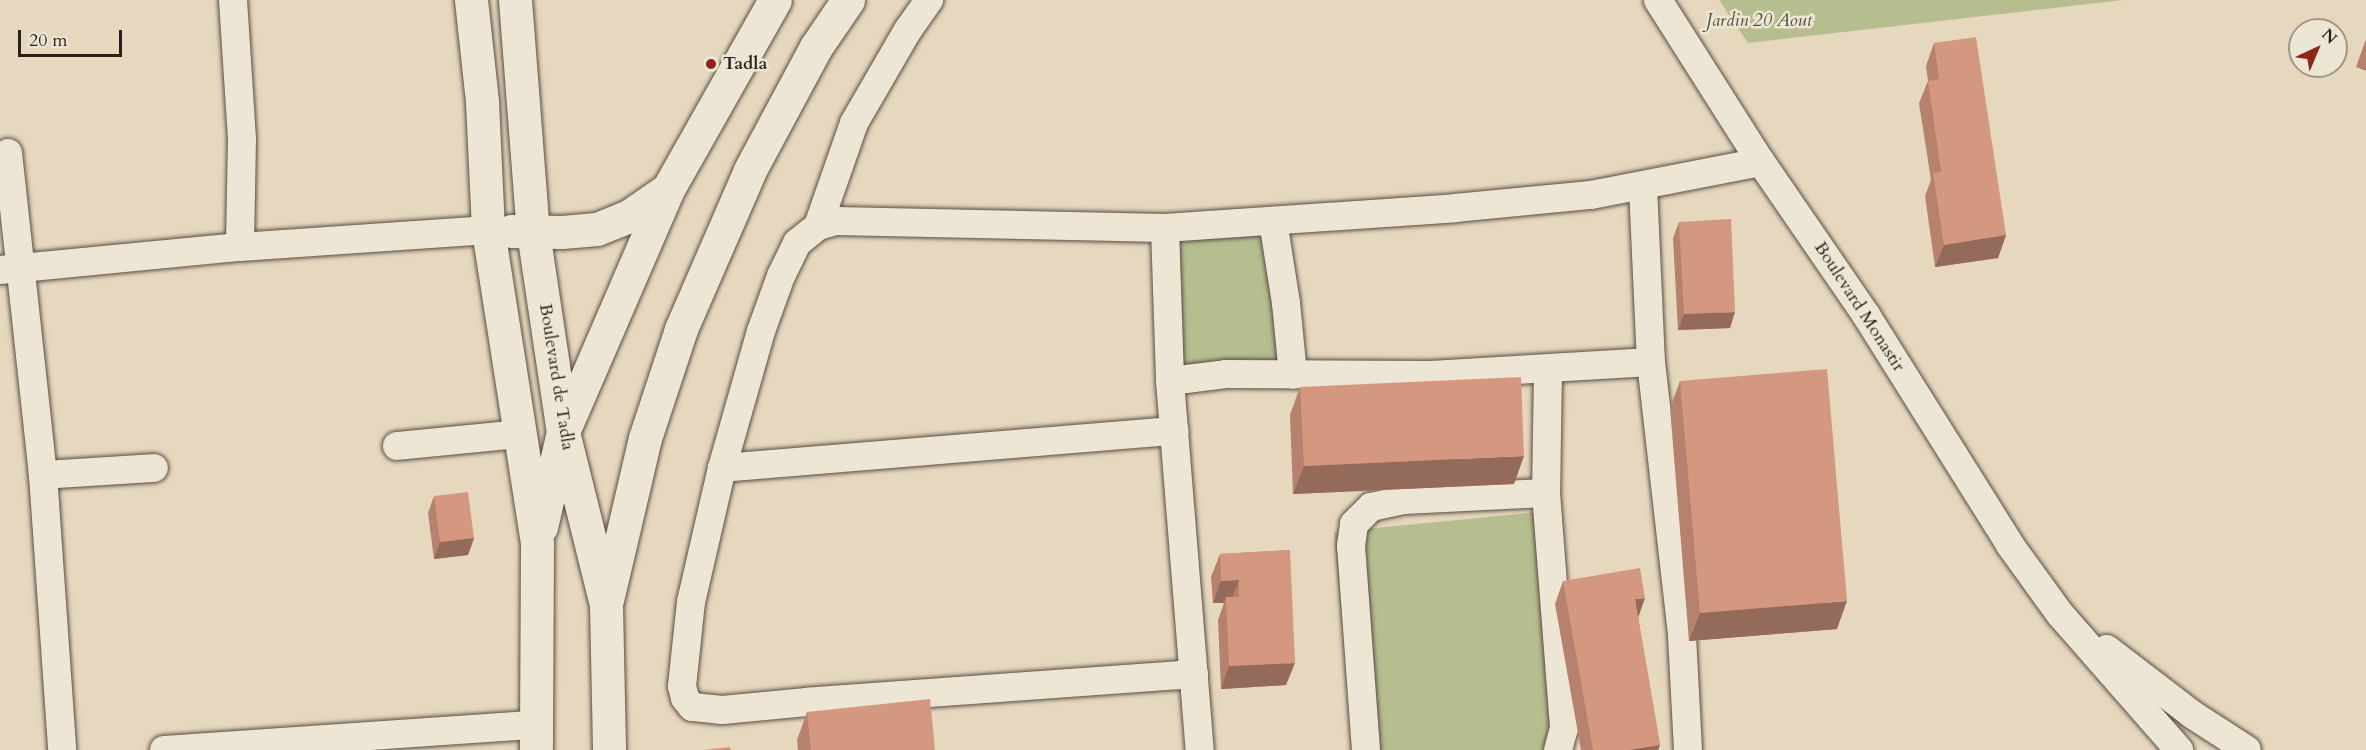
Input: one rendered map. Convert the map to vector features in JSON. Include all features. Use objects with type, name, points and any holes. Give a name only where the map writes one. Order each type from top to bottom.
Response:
[{"type":"main road","points":[[471,0],[482,102],[488,230],[537,544],[536,737]]},
{"type":"main road","name":"Boulevard de Tadla","points":[[515,0],[533,231],[563,432],[606,605],[609,750]]},
{"type":"main road","points":[[537,544],[563,432],[668,189],[776,0]]},
{"type":"main road","points":[[606,605],[645,438],[681,329],[750,170],[816,47],[848,0]]},
{"type":"main road","points":[[488,230],[597,229],[629,216],[668,189]]},
{"type":"street","points":[[233,0],[242,139],[240,247]]},
{"type":"street","points":[[818,226],[854,123],[908,30],[929,0]]},
{"type":"street","name":"Boulevard Monastir","points":[[1658,0],[1761,162],[1866,315],[2010,545],[2060,614],[2179,750]]},
{"type":"street","points":[[8,153],[11,269],[43,475],[62,750]]},
{"type":"street","points":[[1194,674],[722,710],[692,707],[685,698],[682,686],[691,602],[722,468],[761,331],[781,276],[797,243],[818,226],[836,221],[937,221],[1165,228],[1523,201],[1643,187],[1761,162]]},
{"type":"street","points":[[1643,187],[1652,362],[1682,636],[1688,750]]},
{"type":"street","points":[[1273,221],[1286,303],[1293,375]]},
{"type":"street","points":[[1165,228],[1170,381],[1200,750]]},
{"type":"street","points":[[11,269],[240,247],[488,230]]},
{"type":"street","points":[[1170,381],[1226,375],[1431,375],[1548,370],[1652,362]]},
{"type":"street","points":[[1548,370],[1546,493],[1564,728],[1558,750]]},
{"type":"street","points":[[722,468],[1174,431]]},
{"type":"street","points":[[397,446],[519,434]]},
{"type":"street","points":[[43,475],[154,468]]},
{"type":"street","points":[[1366,750],[1351,546],[1354,524],[1371,507],[1403,500],[1546,493]]},
{"type":"street","name":"Boulevard Monastir","points":[[2060,614],[2193,715],[2247,750]]},
{"type":"street","points":[[164,750],[536,737]]},
{"type":"green space","name":"Jardin 20 Aout","points":[[1719,0],[2123,0],[1748,43]]},
{"type":"green space","points":[[1274,222],[1280,373],[1166,393],[1156,230]]},
{"type":"green space","points":[[1538,512],[1557,750],[1353,750],[1334,532]]},
{"type":"building","points":[[1976,37],[2006,235],[1944,245],[1933,173],[1941,172],[1928,81],[1939,79],[1934,43]]},
{"type":"building","points":[[1731,219],[1735,312],[1684,314],[1679,222]]},
{"type":"building","points":[[1827,369],[1847,601],[1700,613],[1680,381]]},
{"type":"building","points":[[1521,377],[1524,456],[1304,466],[1300,387]]},
{"type":"building","points":[[468,492],[474,538],[440,542],[434,496]]},
{"type":"building","points":[[1290,550],[1295,663],[1229,666],[1226,597],[1239,597],[1239,580],[1221,581],[1220,554]]},
{"type":"building","points":[[1640,568],[1645,598],[1635,599],[1660,745],[1629,750],[1593,750],[1563,581]]},
{"type":"building","points":[[930,699],[935,750],[811,750],[807,712]]},
{"type":"building","points":[[730,747],[731,750],[703,750]]},
{"type":"place","name":"Tadla","points":[[711,64]]}]
